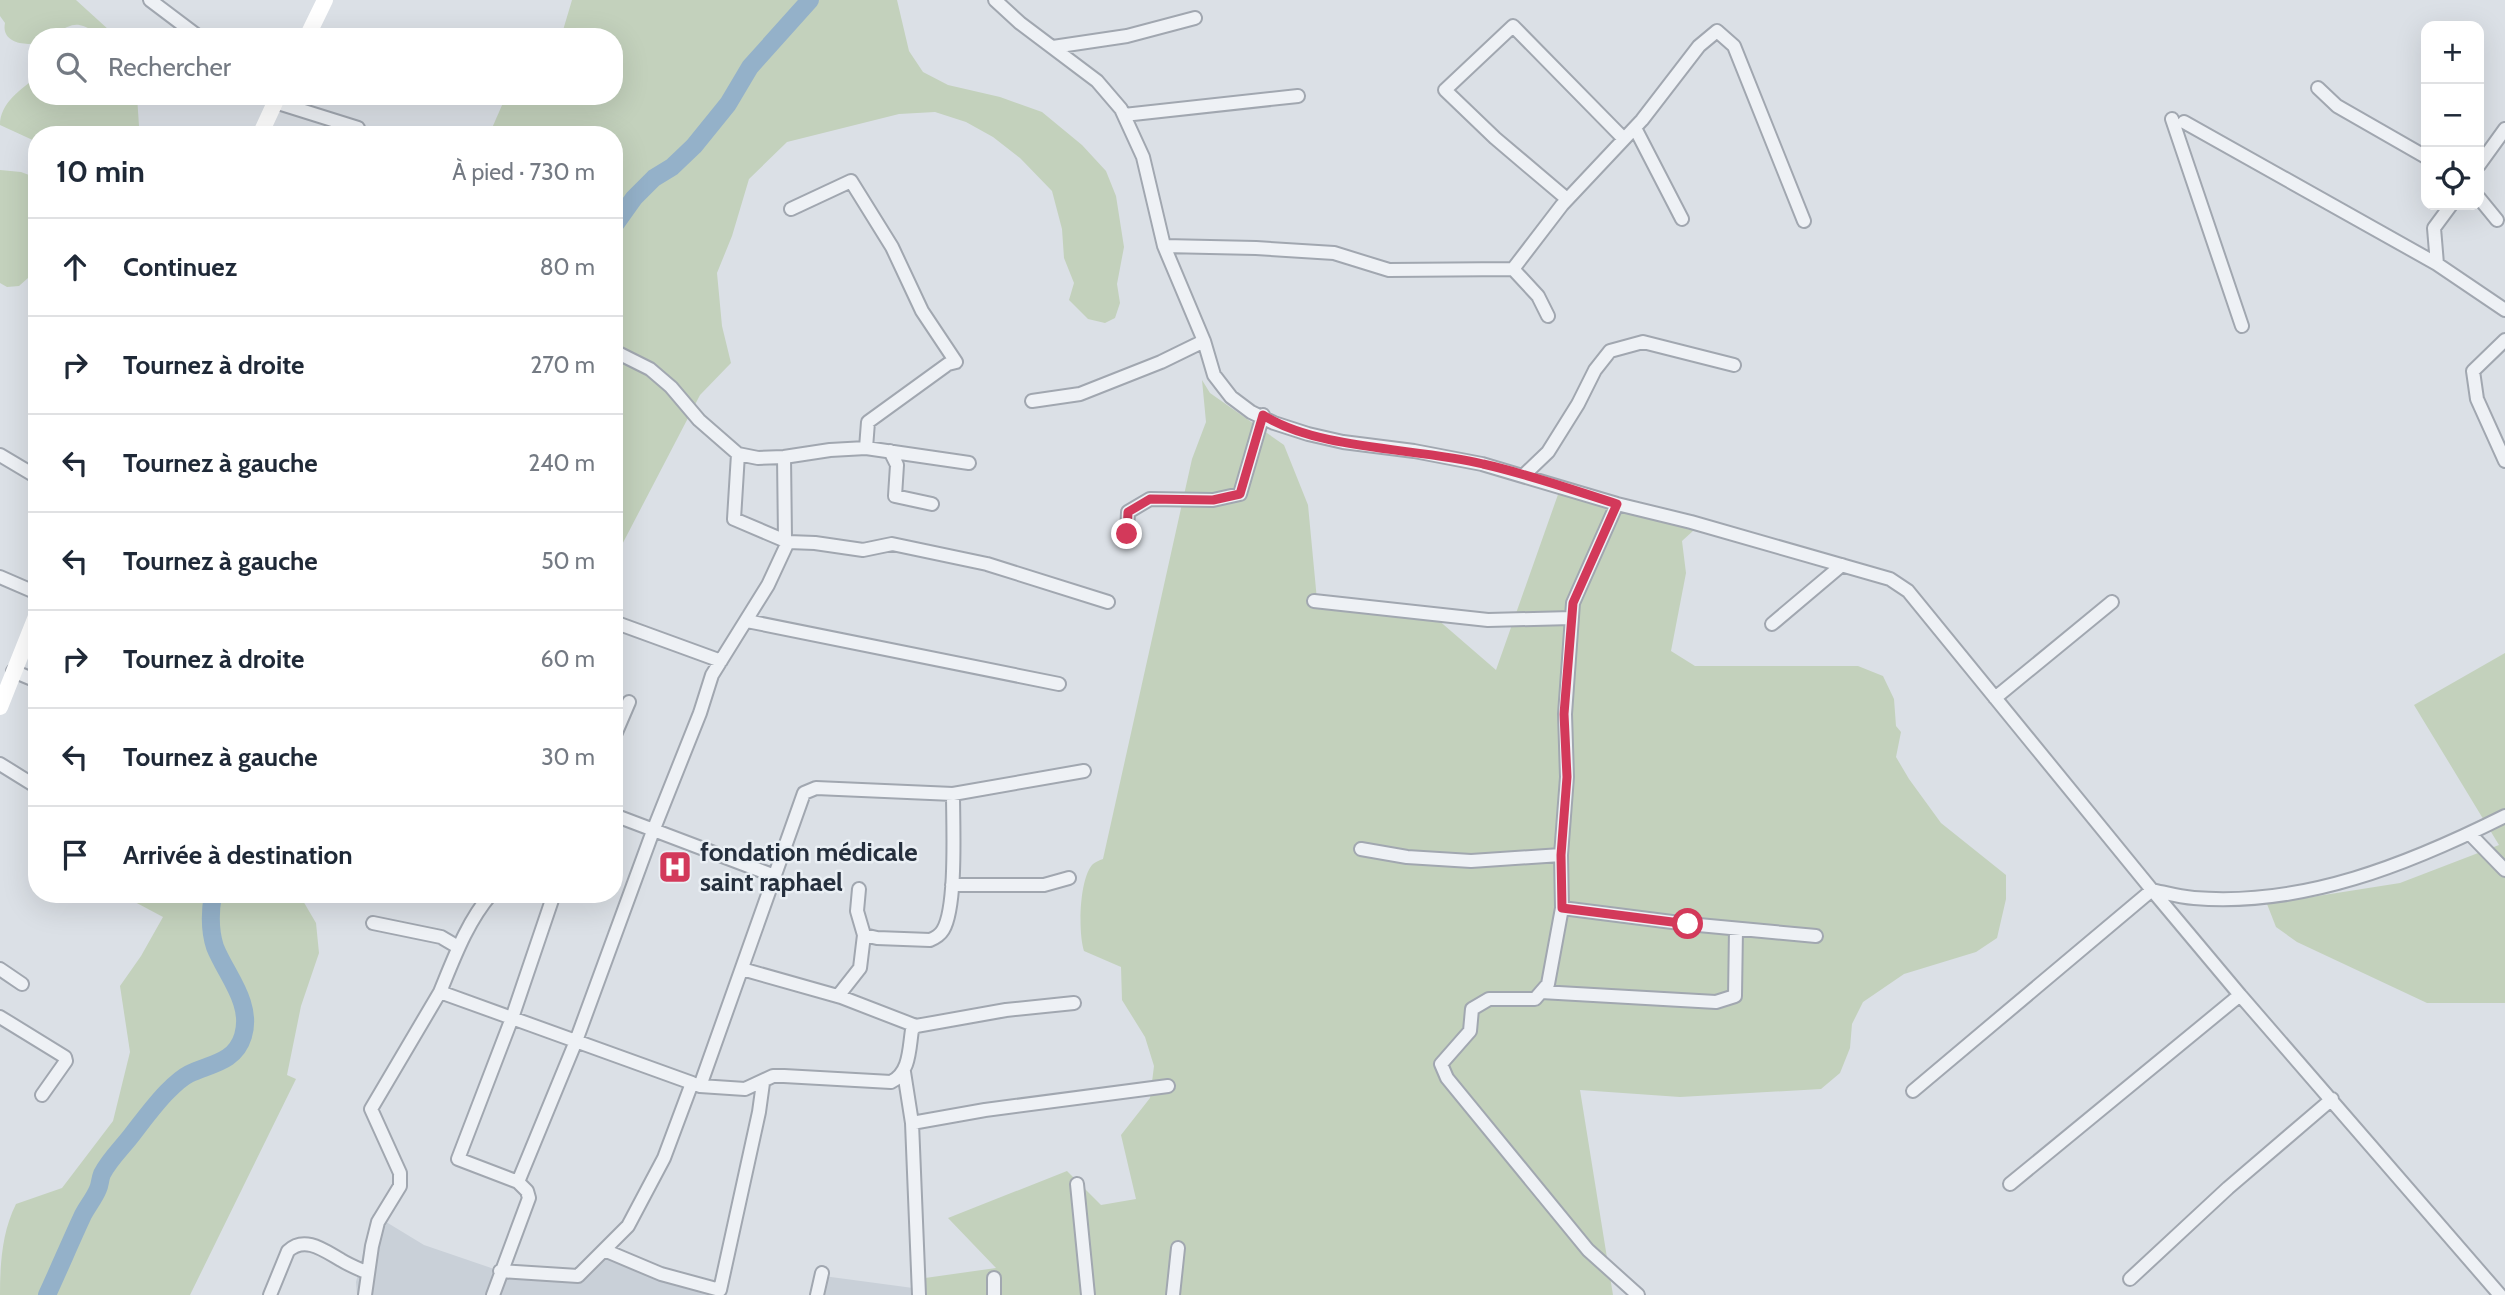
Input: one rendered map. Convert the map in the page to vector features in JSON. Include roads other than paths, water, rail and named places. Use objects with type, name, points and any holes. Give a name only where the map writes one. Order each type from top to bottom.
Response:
[{"type":"main road","points":[[311,28],[325,0]]},
{"type":"main road","points":[[264,126],[274,105]]},
{"type":"main road","points":[[0,707],[13,671],[28,647]]},
{"type":"street","points":[[150,0],[187,28]]},
{"type":"street","points":[[995,0],[1020,23],[1097,81],[1124,115],[1143,157],[1164,246],[1204,341],[1214,375],[1231,397],[1251,412],[1308,434],[1343,442],[1414,451],[1524,475],[1617,504],[1890,579],[1908,591],[2240,995],[2500,1295]]},
{"type":"street","points":[[1053,47],[1127,36],[1195,18]]},
{"type":"street","points":[[1567,199],[1495,138],[1445,90],[1513,26],[1625,139]]},
{"type":"street","points":[[1513,270],[1567,199],[1635,128],[1699,46],[1717,31],[1734,46],[1804,221]]},
{"type":"street","points":[[2318,88],[2337,106],[2421,154]]},
{"type":"street","points":[[1124,115],[1298,96]]},
{"type":"street","points":[[294,105],[352,126]]},
{"type":"street","points":[[2242,326],[2178,121],[2437,264],[2505,310]]},
{"type":"street","points":[[1635,128],[1682,219]]},
{"type":"street","points":[[2484,158],[2505,128]]},
{"type":"street","points":[[791,209],[851,181],[892,247],[922,311],[956,362],[948,364],[868,422],[866,448]]},
{"type":"street","points":[[2484,204],[2497,220]]},
{"type":"street","points":[[2437,264],[2434,228],[2447,210]]},
{"type":"street","points":[[1164,246],[1334,253],[1389,270],[1513,270],[1538,296],[1548,316]]},
{"type":"street","points":[[2505,340],[2473,371],[2477,399],[2505,461]]},
{"type":"street","points":[[1031,401],[1080,394],[1161,362],[1204,341]]},
{"type":"street","points":[[1524,475],[1548,452],[1578,404],[1595,370],[1610,351],[1643,342],[1734,365]]},
{"type":"street","points":[[623,356],[650,369],[671,387],[699,421],[738,454],[758,458],[784,457],[866,448],[969,463]]},
{"type":"street","points":[[1127,534],[1128,512],[1150,499],[1213,500],[1240,494],[1263,415]]},
{"type":"street","points":[[890,451],[897,465],[895,496],[932,504]]},
{"type":"street","points":[[738,454],[734,519],[788,542],[863,550],[892,544],[987,564],[1108,602]]},
{"type":"street","points":[[0,455],[28,472]]},
{"type":"street","points":[[784,457],[785,538],[788,542]]},
{"type":"street","points":[[1617,504],[1573,603],[1564,714],[1567,777],[1561,855],[1562,908],[1548,984],[1535,999],[1489,999],[1472,1009],[1470,1031],[1441,1064],[1447,1077],[1588,1250],[1638,1295]]},
{"type":"street","points":[[518,1182],[576,1041],[712,675],[768,585],[788,542]]},
{"type":"street","points":[[1772,624],[1842,565]]},
{"type":"street","points":[[0,577],[28,589]]},
{"type":"street","points":[[1314,601],[1488,620],[1572,618]]},
{"type":"street","points":[[1995,698],[2112,602]]},
{"type":"street","points":[[747,621],[1059,684]]},
{"type":"street","points":[[623,625],[721,660]]},
{"type":"street","points":[[13,671],[28,677]]},
{"type":"street","points":[[623,716],[629,702]]},
{"type":"street","points":[[0,764],[28,781]]},
{"type":"street","points":[[500,1271],[578,1276],[624,1232],[664,1158],[696,1085],[742,970],[804,793],[810,789],[953,794],[1084,771]]},
{"type":"street","points":[[864,935],[930,940],[938,937],[944,929],[952,885],[953,794]]},
{"type":"street","points":[[2152,890],[2194,898],[2254,898],[2325,888],[2372,873],[2470,834],[2505,816]]},
{"type":"street","points":[[623,819],[775,876]]},
{"type":"street","points":[[2470,834],[2505,870]]},
{"type":"street","points":[[1361,849],[1407,856],[1471,860],[1561,855]]},
{"type":"street","points":[[952,885],[1044,885],[1069,878]]},
{"type":"street","points":[[838,996],[860,968],[864,935],[857,911],[859,889]]},
{"type":"street","points":[[1913,1091],[2152,890]]},
{"type":"street","points":[[365,1295],[378,1222],[400,1186],[400,1173],[371,1110],[440,992],[458,947],[484,903]]},
{"type":"street","points":[[493,1295],[529,1199],[527,1191],[518,1182],[458,1159],[512,1018],[551,903]]},
{"type":"street","points":[[1562,908],[1816,936]]},
{"type":"street","points":[[373,923],[441,937],[458,947]]},
{"type":"street","points":[[1541,992],[1716,1002],[1735,996],[1736,929]]},
{"type":"street","points":[[0,969],[22,985]]},
{"type":"street","points":[[742,970],[838,996],[916,1026],[1006,1010],[1074,1003]]},
{"type":"street","points":[[440,992],[696,1085],[745,1089],[773,1076],[891,1082],[905,1072]]},
{"type":"street","points":[[2010,1184],[2240,995]]},
{"type":"street","points":[[0,1017],[65,1057],[66,1061],[42,1095]]},
{"type":"street","points":[[916,1026],[912,1030],[905,1072],[912,1123],[919,1295]]},
{"type":"street","points":[[604,1250],[661,1274],[720,1293],[757,1121],[762,1083]]},
{"type":"street","points":[[912,1123],[985,1110],[1168,1086]]},
{"type":"street","points":[[2130,1279],[2228,1188],[2332,1099]]},
{"type":"street","points":[[1077,1184],[1088,1295]]},
{"type":"street","points":[[270,1295],[288,1251],[293,1246],[315,1245],[368,1273]]},
{"type":"street","points":[[1173,1295],[1178,1248]]},
{"type":"street","points":[[817,1295],[822,1273]]},
{"type":"street","points":[[994,1278],[994,1295]]},
{"type":"waterway","points":[[623,213],[654,178],[672,167],[694,146],[728,104],[750,67],[810,0]]},
{"type":"waterway","points":[[47,1295],[109,1163],[173,1086],[189,1074],[228,1057],[243,1036],[245,1024],[241,1001],[213,940],[212,903]]},
{"type":"place","name":"fondation médicale saint raphael","points":[[675,867]]}]
